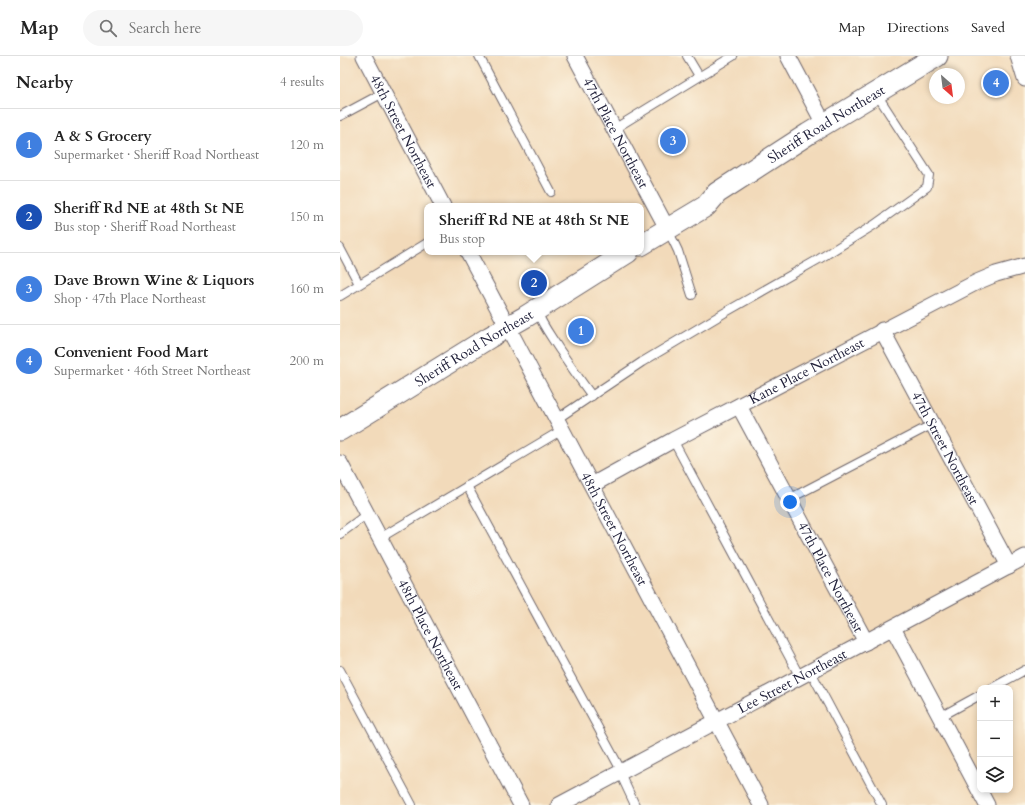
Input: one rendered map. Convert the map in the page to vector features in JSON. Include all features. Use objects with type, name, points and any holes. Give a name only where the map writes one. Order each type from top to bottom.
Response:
[{"type":"main road","name":"Sheriff Road Northeast","points":[[644,232],[665,225],[706,206],[717,193],[824,124],[937,56]]},
{"type":"main road","name":"Sheriff Road Northeast","points":[[644,242],[665,225]]},
{"type":"main road","name":"Sheriff Road Northeast","points":[[340,430],[505,323],[606,255]]},
{"type":"main road","name":"Sheriff Road Northeast","points":[[340,416],[505,323],[537,310],[623,255]]},
{"type":"street","name":"48th Street Northeast","points":[[364,56],[441,203]]},
{"type":"street","name":"47th Place Northeast","points":[[576,56],[665,225]]},
{"type":"street","points":[[788,56],[824,124]]},
{"type":"street","points":[[1018,56],[1025,78]]},
{"type":"street","name":"48th Street Northeast","points":[[470,255],[761,805]]},
{"type":"street","name":"Kane Place Northeast","points":[[592,485],[673,440],[976,282],[996,274],[1025,266]]},
{"type":"street","name":"47th Street Northeast","points":[[882,330],[1009,566]]},
{"type":"street","name":"47th Place Northeast","points":[[739,406],[866,642]]},
{"type":"street","name":"48th Place Northeast","points":[[340,463],[521,805]]},
{"type":"street","name":"Lee Street Northeast","points":[[559,805],[1025,557]]},
{"type":"street","points":[[892,628],[987,805]]},
{"type":"lane","points":[[478,56],[551,192]]},
{"type":"lane","points":[[687,56],[699,76]]},
{"type":"lane","points":[[614,129],[733,56]]},
{"type":"lane","points":[[340,116],[383,93]]},
{"type":"lane","points":[[380,538],[467,486],[559,425],[592,396],[642,362],[874,225],[927,187],[929,175],[876,93]]},
{"type":"lane","points":[[665,225],[678,251],[692,295]]},
{"type":"lane","points":[[340,296],[424,246]]},
{"type":"lane","points":[[340,248],[359,284]]},
{"type":"lane","points":[[537,310],[540,320],[579,380],[592,396]]},
{"type":"lane","points":[[789,499],[933,424]]},
{"type":"lane","points":[[673,440],[882,805]]},
{"type":"lane","points":[[467,486],[621,772],[635,805]]},
{"type":"lane","points":[[340,534],[367,514]]},
{"type":"lane","points":[[340,670],[412,805]]},
{"type":"lane","points":[[998,685],[1025,670]]},
{"type":"lane","points":[[940,717],[977,697]]},
{"type":"place","name":"Convenient Food Mart","points":[[996,83]]},
{"type":"place","name":"Dave Brown Wine & Liquors","points":[[673,141]]},
{"type":"place","name":"Sheriff Rd NE at 48th St NE","points":[[534,283]]},
{"type":"place","name":"A & S Grocery","points":[[581,331]]}]
